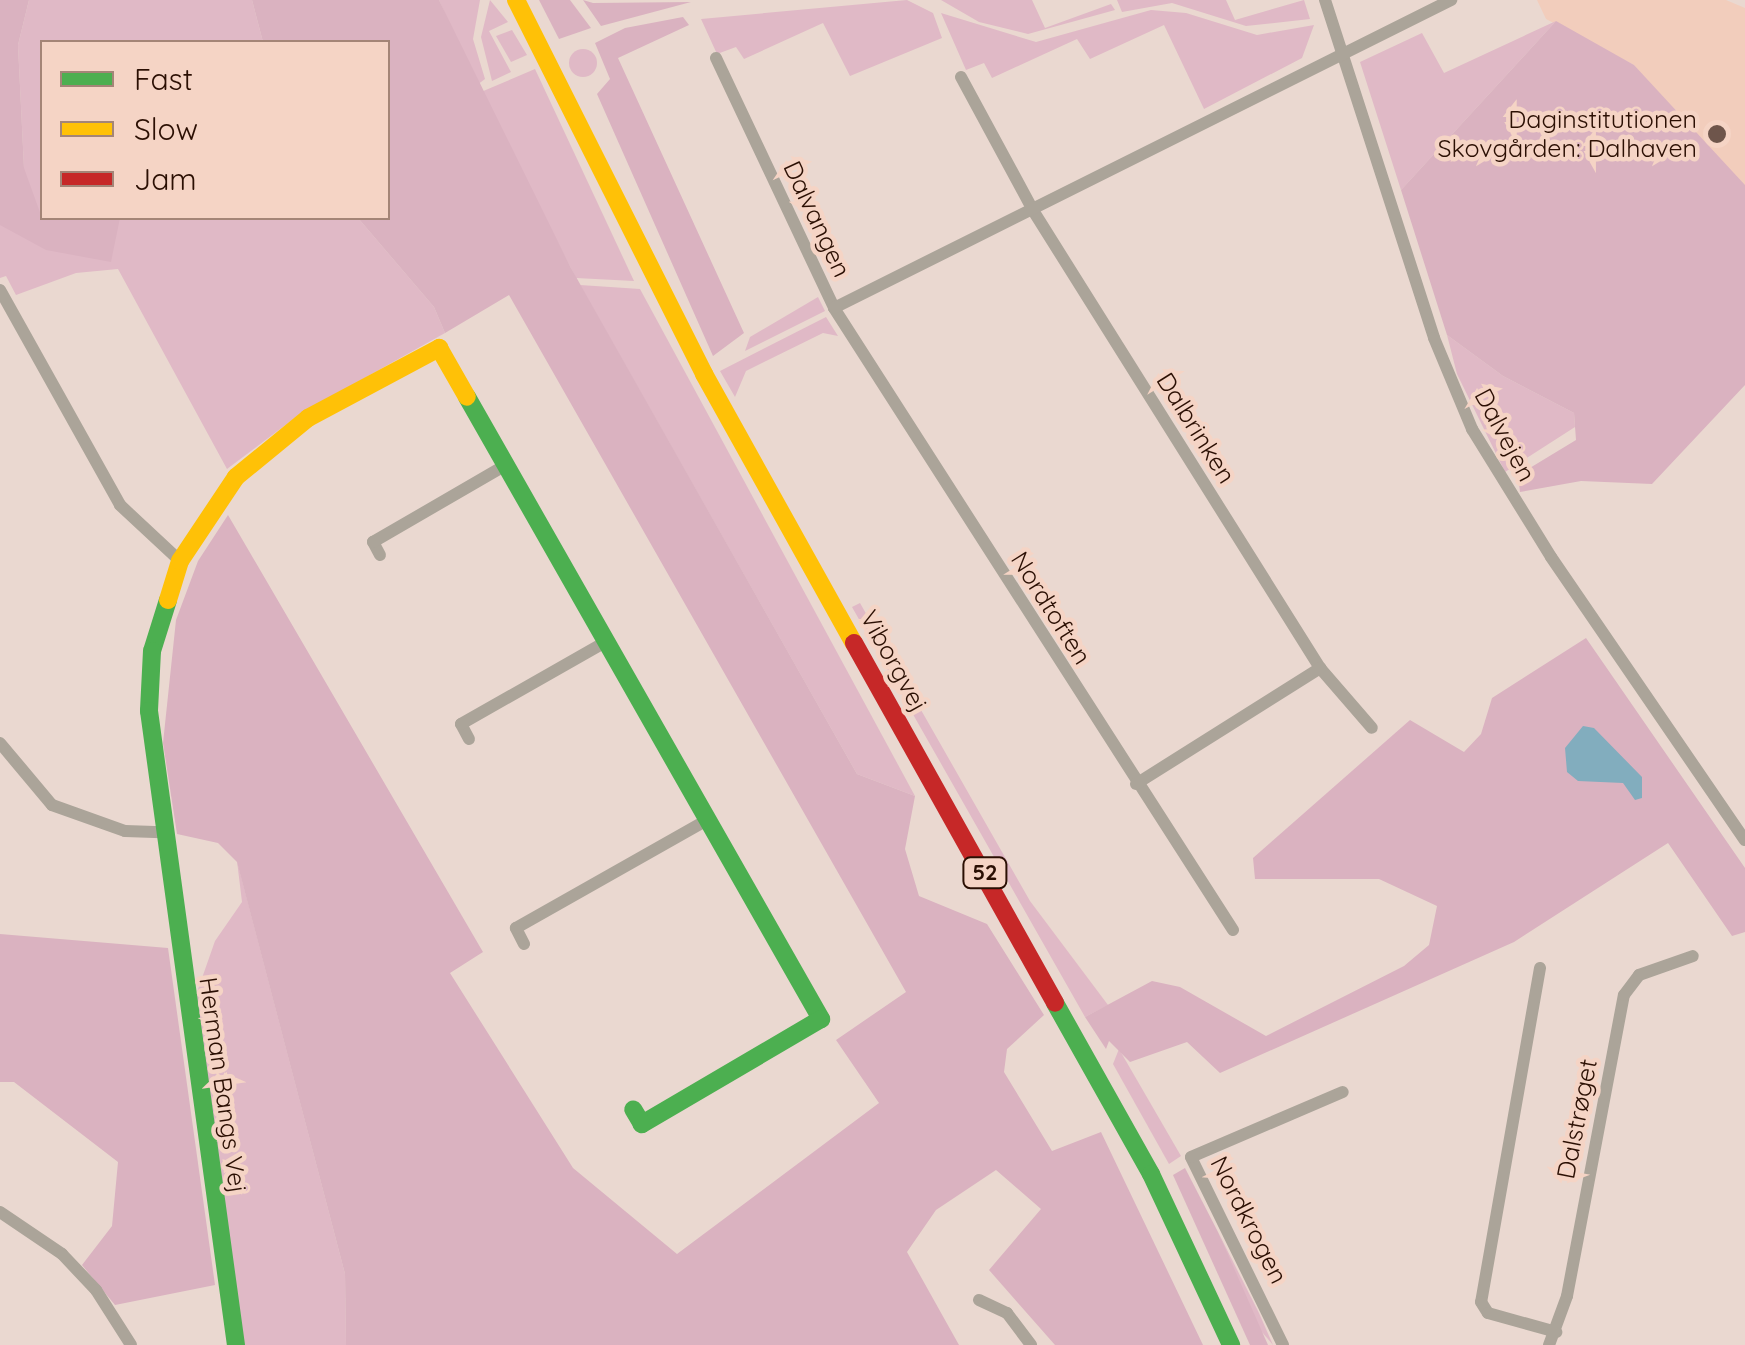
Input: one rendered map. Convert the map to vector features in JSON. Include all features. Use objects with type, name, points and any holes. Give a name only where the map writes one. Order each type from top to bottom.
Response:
[{"type":"street","name":"Viborgvej","points":[[516,0],[704,374],[1143,1158],[1231,1345]]},
{"type":"street","name":"Dalvejen","points":[[1325,0],[1434,338],[1472,429],[1550,556],[1745,840]]},
{"type":"street","name":"Dalvangen","points":[[716,58],[834,308],[1034,212],[1451,0]]},
{"type":"street","points":[[962,77],[1034,212]]},
{"type":"street","name":"Dalbrinken","points":[[1034,212],[1320,668],[1372,728]]},
{"type":"street","points":[[0,290],[120,505],[180,561]]},
{"type":"street","name":"Nordtoften","points":[[834,308],[1233,930]]},
{"type":"street","name":"Herman Bangs Vej","points":[[236,1345],[162,832],[149,711],[152,652],[180,561],[236,476],[274,442],[438,348],[821,1020],[642,1124],[633,1108]]},
{"type":"street","points":[[380,555],[373,542],[506,465]]},
{"type":"street","points":[[469,739],[461,724],[607,641]]},
{"type":"street","points":[[1136,784],[1320,668]]},
{"type":"street","points":[[1,745],[52,804],[112,828],[162,832]]},
{"type":"street","points":[[524,944],[516,928],[708,819]]},
{"type":"street","name":"Dalstrøget","points":[[1540,968],[1481,1302],[1488,1314],[1552,1338],[1624,995],[1639,975],[1693,956]]},
{"type":"street","name":"Nordkrogen","points":[[1283,1345],[1192,1157],[1342,1092]]},
{"type":"street","points":[[0,1212],[62,1254],[96,1290],[130,1345]]},
{"type":"street","points":[[979,1300],[1007,1314],[1031,1345]]},
{"type":"shaded area","points":[[0,0],[29,0],[18,45],[24,168],[40,220],[120,220],[111,262],[46,250],[0,225]]},
{"type":"shaded area","points":[[29,0],[252,0],[262,40],[40,40],[40,220],[360,220],[434,307],[445,333],[300,414],[227,469],[118,269],[76,273],[16,295],[6,276],[0,278],[0,186],[24,168],[18,45]]},
{"type":"shaded area","points":[[252,0],[439,0],[571,268],[857,774],[915,796],[905,849],[919,896],[987,924],[1044,1015],[1007,1049],[1004,1072],[1052,1151],[1101,1132],[1203,1345],[1055,1345],[989,1270],[1041,1209],[996,1170],[936,1210],[907,1252],[959,1345],[346,1345],[345,1274],[237,862],[218,843],[177,834],[163,743],[176,620],[198,561],[228,515],[483,952],[450,973],[573,1168],[677,1254],[879,1103],[836,1040],[906,992],[509,295],[445,333],[434,307],[360,220],[390,220],[390,40],[262,40]]},
{"type":"shaded area","points":[[439,0],[480,0],[473,39],[485,79],[477,85]]},
{"type":"shaded area","points":[[490,0],[508,22],[489,31],[511,72],[492,81],[481,37]]},
{"type":"shaded area","points":[[539,0],[570,0],[591,28],[559,39]]},
{"type":"shaded area","points":[[583,0],[593,3],[691,2],[601,26]]},
{"type":"shaded area","points":[[907,0],[933,13],[942,38],[850,76],[823,23],[744,59],[736,47],[717,54],[701,19]]},
{"type":"shaded area","points":[[941,0],[1032,0],[1045,28],[1111,4],[1115,10],[1028,34],[979,22]]},
{"type":"shaded area","points":[[1117,0],[1226,0],[1235,20],[1304,0],[1310,19],[1246,26],[1172,3],[1122,12]]},
{"type":"shaded area","name":"Daginstitutionen Skovgården: Dalhaven","points":[[1537,0],[1726,0],[1745,8],[1745,203],[1634,65],[1546,19]]},
{"type":"shaded area","points":[[1151,10],[1186,13],[1257,35],[1314,25],[1302,58],[1204,109],[1164,25],[1090,59],[1077,39],[992,78],[984,63],[966,70],[941,13],[1036,42]]},
{"type":"shaded area","points":[[683,17],[689,25],[618,58],[744,333],[713,356],[597,94],[610,79],[595,43],[625,28]]},
{"type":"shaded area","points":[[1556,21],[1401,190],[1360,62],[1422,33],[1444,73]]},
{"type":"shaded area","points":[[1556,21],[1634,65],[1745,185],[1745,385],[1652,484],[1581,481],[1520,492],[1518,475],[1576,440],[1574,413],[1503,376],[1447,335],[1401,190]]},
{"type":"shaded area","points":[[512,30],[527,55],[511,62],[496,36]]},
{"type":"shaded area","points":[[583,49],[593,53],[597,63],[593,73],[583,77],[573,73],[569,63],[573,53]]},
{"type":"shaded area","points":[[535,69],[634,281],[576,278],[481,92]]},
{"type":"shaded area","points":[[580,285],[640,289],[915,796],[857,774]]},
{"type":"shaded area","points":[[818,297],[825,311],[745,351],[750,337]]},
{"type":"shaded area","points":[[826,317],[838,336],[823,333],[746,371],[735,397],[720,371]]},
{"type":"shaded area","points":[[1447,335],[1503,376],[1574,413],[1575,427],[1505,472],[1457,374]]},
{"type":"shaded area","points":[[860,603],[1030,901],[1108,1005],[1085,1017],[852,607]]},
{"type":"shaded area","points":[[1586,638],[1745,868],[1745,932],[1732,936],[1668,843],[1514,942],[1220,1073],[1187,1042],[1130,1062],[1109,1041],[1106,1049],[1085,1017],[1152,981],[1180,987],[1266,1036],[1404,966],[1429,945],[1437,906],[1379,879],[1255,879],[1253,858],[1410,720],[1464,752],[1481,734],[1492,698]]},
{"type":"shaded area","points":[[237,861],[345,1274],[346,1345],[243,1345],[195,998],[215,941],[242,902]]},
{"type":"shaded area","points":[[0,934],[168,948],[215,1285],[115,1305],[82,1265],[112,1226],[118,1162],[14,1082],[0,1082]]},
{"type":"shaded area","points":[[1119,1049],[1181,1156],[1169,1164],[1113,1064]]},
{"type":"shaded area","points":[[1185,1168],[1268,1345],[1250,1345],[1173,1175]]},
{"type":"shaded area","points":[[1218,1232],[1259,1313],[1273,1345],[1255,1324]]},
{"type":"water","points":[[1583,726],[1594,728],[1642,777],[1642,798],[1635,800],[1623,783],[1578,781],[1567,772],[1565,748]]},
{"type":"traffic: fast","points":[[467,397],[821,1019],[642,1124],[633,1109]]},
{"type":"traffic: fast","points":[[168,600],[152,651],[149,711],[236,1345]]},
{"type":"traffic: fast","points":[[1055,1003],[1151,1174],[1231,1345]]},
{"type":"traffic: slow","points":[[516,0],[704,374],[854,643]]},
{"type":"traffic: slow","points":[[168,600],[180,561],[236,477],[308,418],[439,348],[467,397]]},
{"type":"traffic: jam","points":[[854,643],[1055,1003]]},
{"type":"place","name":"Daginstitutionen Skovgården: Dalhaven","points":[[1717,134]]}]
